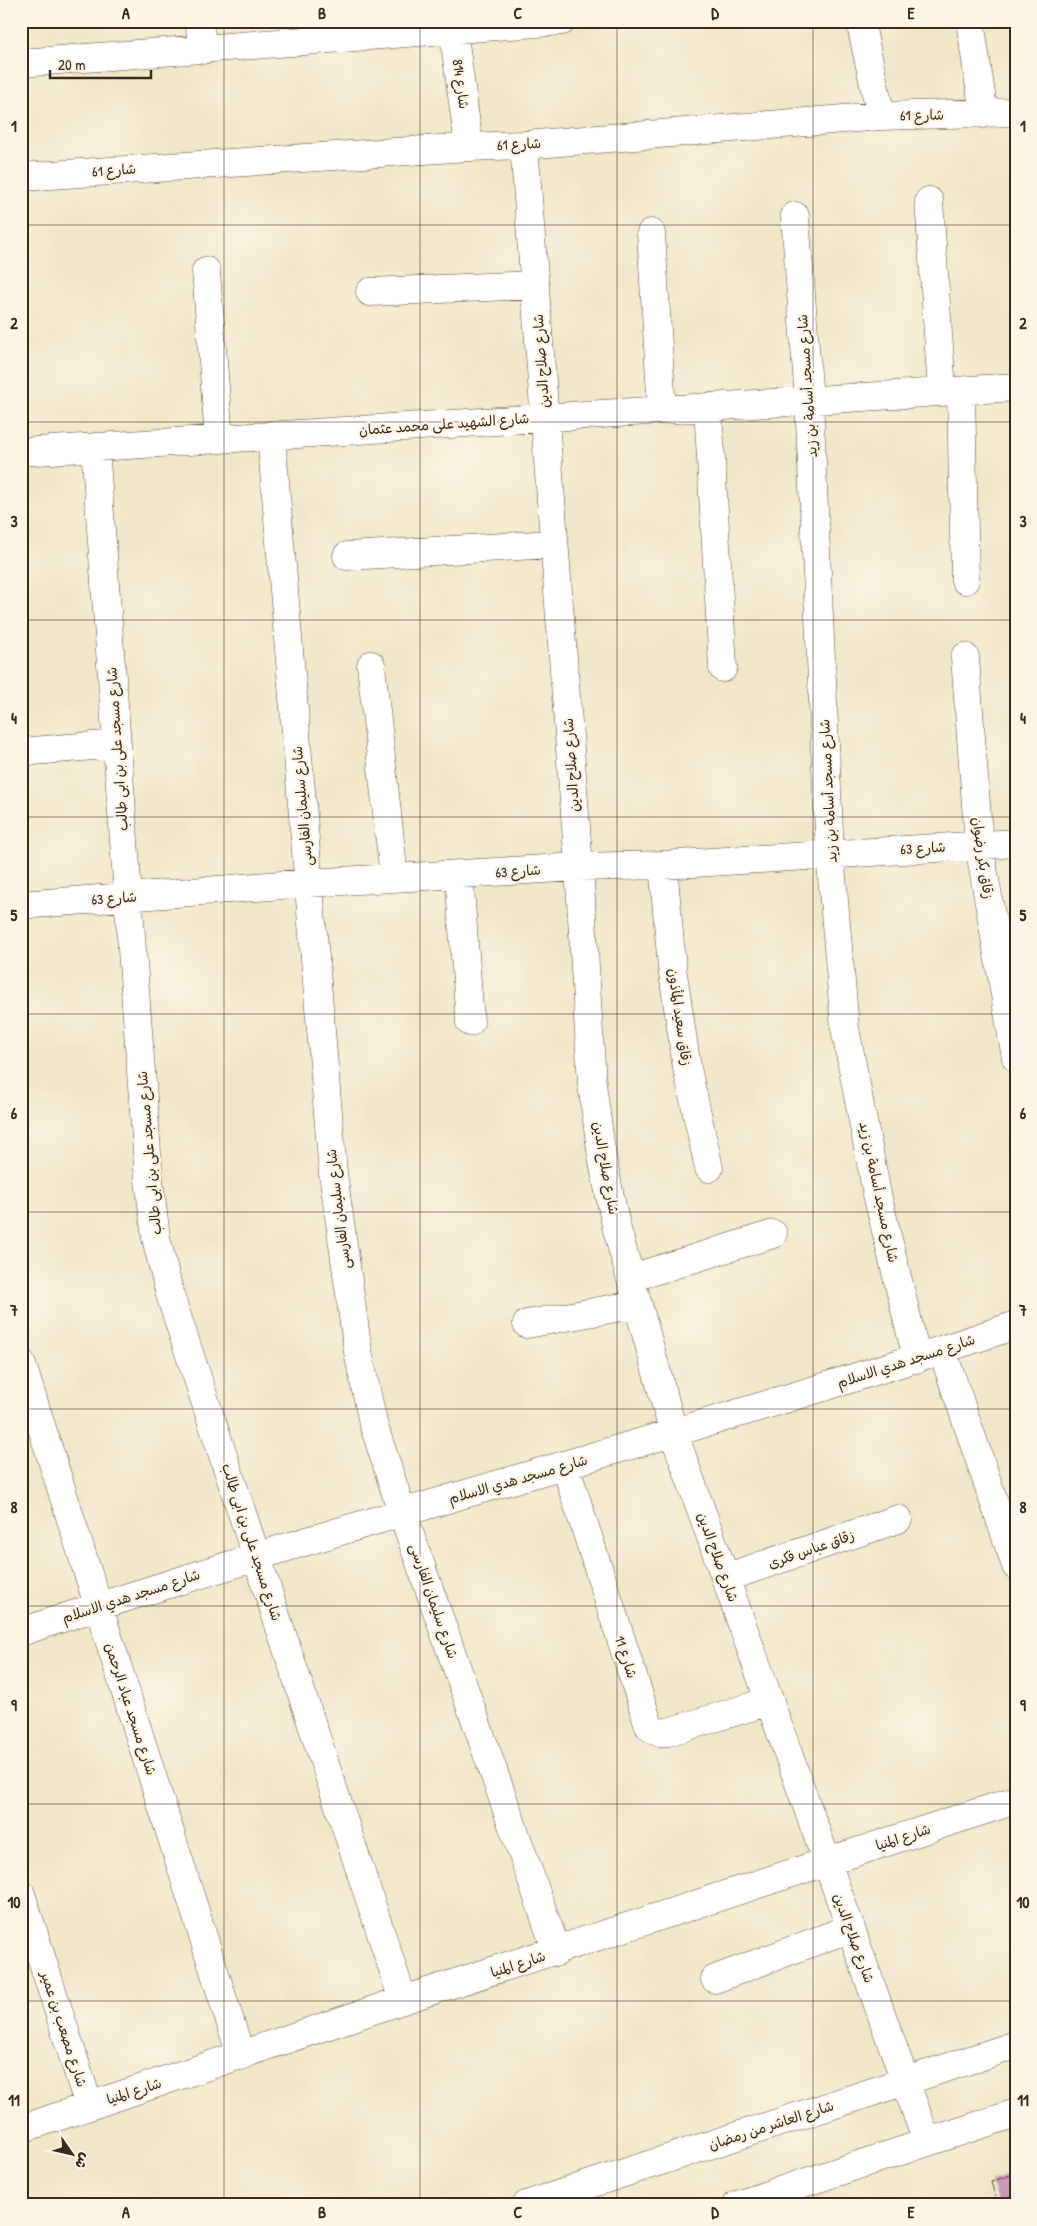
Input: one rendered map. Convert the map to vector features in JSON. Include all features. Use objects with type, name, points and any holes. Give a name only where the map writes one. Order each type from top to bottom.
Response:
[{"type":"street","points":[[199,21],[203,50]]},
{"type":"street","points":[[21,63],[203,50],[453,26],[562,21]]},
{"type":"street","points":[[860,21],[881,116]]},
{"type":"street","points":[[970,21],[984,114]]},
{"type":"street","name":"شارع 814","points":[[453,26],[469,146]]},
{"type":"street","name":"شارع 61","points":[[21,177],[469,146],[524,145],[881,116],[1016,112]]},
{"type":"street","name":"شارع صلاح الدين","points":[[524,145],[579,868],[592,1084],[602,1157],[616,1226],[674,1434],[927,2142]]},
{"type":"street","points":[[929,201],[952,392],[964,580]]},
{"type":"street","name":"شارع مسجد أسامة بن زيد","points":[[795,216],[809,400],[830,854],[845,1028],[877,1194],[930,1354],[1016,1566]]},
{"type":"street","points":[[651,233],[662,410]]},
{"type":"street","points":[[206,271],[219,439]]},
{"type":"street","points":[[370,292],[535,285]]},
{"type":"street","name":"شارع الشهيد على محمد عثمان","points":[[21,452],[1016,387]]},
{"type":"street","points":[[708,407],[723,668]]},
{"type":"street","name":"شارع سليمان الفارسى","points":[[271,435],[333,1173],[358,1352],[373,1423],[402,1512],[557,1952]]},
{"type":"street","name":"شارع مسجد على بن ابى طالب","points":[[95,448],[149,1180],[156,1238],[170,1295],[403,2000]]},
{"type":"street","points":[[347,556],[554,544]]},
{"type":"street","name":"زقاق بكر رضوان","points":[[965,657],[979,845],[1016,1058]]},
{"type":"street","points":[[372,665],[394,878]]},
{"type":"street","points":[[21,752],[116,744]]},
{"type":"street","name":"شارع 63","points":[[21,905],[308,883],[663,865],[1016,842]]},
{"type":"street","name":"زقاق سعيد المأذون","points":[[663,865],[672,966],[687,1068],[709,1168]]},
{"type":"street","points":[[459,875],[470,1022]]},
{"type":"street","points":[[630,1278],[773,1234]]},
{"type":"street","points":[[527,1324],[638,1304]]},
{"type":"street","name":"شارع مسجد هدي الاسلام","points":[[21,1632],[98,1606],[402,1512],[674,1434],[930,1354],[1016,1325]]},
{"type":"street","name":"شارع مسجد عباد الرحمن","points":[[21,1362],[240,2056]]},
{"type":"street","name":"شارع 11","points":[[565,1465],[649,1726],[654,1731],[668,1732],[770,1701]]},
{"type":"street","name":"زقاق عباس فكرى","points":[[725,1578],[898,1519]]},
{"type":"street","name":"شارع المنيا","points":[[21,2129],[403,2000],[557,1952],[1016,1800]]},
{"type":"street","name":"شارع مصعب بن عمير","points":[[21,1894],[89,2106]]},
{"type":"street","points":[[715,1979],[851,1928]]},
{"type":"street","name":"شارع العاشر من رمضان","points":[[526,2205],[1016,2045]]},
{"type":"street","points":[[737,2205],[1016,2113]]},
{"type":"building","points":[[1016,2173],[1016,2205],[998,2205],[991,2182]]}]
